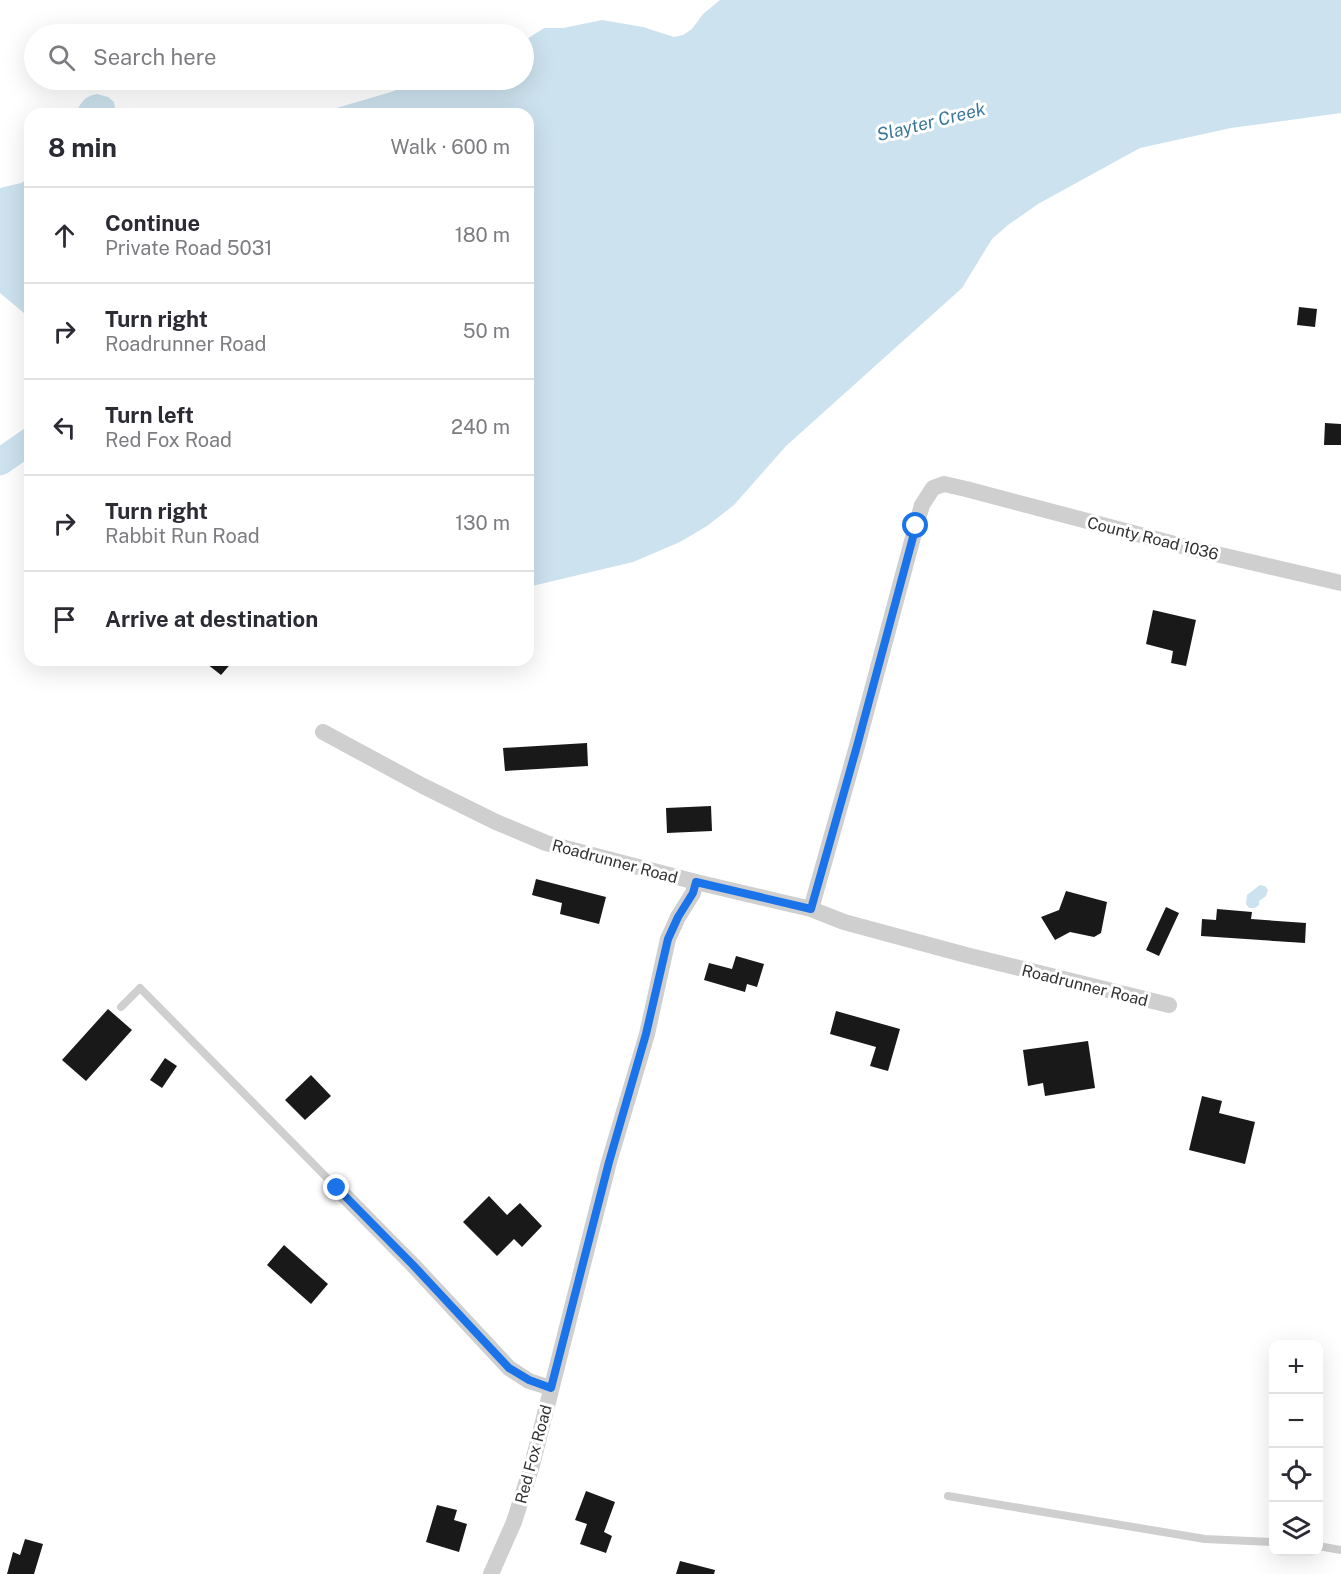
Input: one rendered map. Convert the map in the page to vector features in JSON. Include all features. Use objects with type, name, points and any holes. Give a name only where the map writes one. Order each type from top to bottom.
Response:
[{"type":"street","name":"County Road 1036","points":[[811,909],[922,505],[933,488],[938,485],[966,489],[1186,547],[1341,583]]},
{"type":"street","name":"Roadrunner Road","points":[[323,732],[423,786],[496,822],[546,843],[811,909],[844,922],[966,955],[1169,1005]]},
{"type":"street","name":"Red Fox Road","points":[[491,1574],[518,1512],[609,1162],[642,1053],[668,939],[693,893],[696,882]]},
{"type":"street","points":[[337,1188],[509,1368],[529,1380],[551,1388]]},
{"type":"lane","points":[[121,1007],[140,987],[337,1188]]},
{"type":"lane","points":[[948,1496],[1205,1539],[1269,1542]]},
{"type":"lane","points":[[1323,1547],[1341,1550]]},
{"type":"water","points":[[720,0],[1341,0],[1341,113],[1231,128],[1140,148],[1038,204],[992,239],[962,288],[786,446],[734,505],[707,526],[680,542],[633,562],[534,586],[534,108],[336,108],[396,90],[534,90],[534,34],[544,28],[563,28],[602,20],[643,27],[674,37],[683,35],[692,29],[703,14]]},
{"type":"water","points":[[93,95],[108,97],[114,102],[115,108],[78,108],[86,98]]},
{"type":"water","points":[[24,181],[24,313],[0,293],[0,188]]},
{"type":"water","points":[[1260,885],[1265,886],[1268,890],[1266,896],[1255,908],[1249,908],[1246,904],[1247,895]]},
{"type":"building","points":[[1299,307],[1317,309],[1315,327],[1297,325]]},
{"type":"building","points":[[1325,423],[1341,424],[1341,445],[1324,445]]},
{"type":"building","points":[[1153,610],[1196,620],[1186,666],[1171,663],[1173,651],[1146,644]]},
{"type":"building","points":[[210,666],[229,666],[221,675]]},
{"type":"building","points":[[587,743],[588,766],[505,771],[503,748]]},
{"type":"building","points":[[711,806],[712,831],[667,833],[666,808]]},
{"type":"building","points":[[536,879],[606,897],[599,924],[560,914],[562,903],[532,895]]},
{"type":"building","points":[[1066,891],[1107,902],[1101,933],[1094,937],[1070,932],[1055,940],[1041,917],[1059,910]]},
{"type":"building","points":[[1166,907],[1179,913],[1159,956],[1146,950]]},
{"type":"building","points":[[1217,909],[1252,912],[1251,919],[1306,923],[1305,943],[1201,936],[1202,919],[1216,920]]},
{"type":"building","points":[[736,956],[764,964],[757,987],[747,984],[745,992],[704,980],[709,963],[732,969]]},
{"type":"building","points":[[108,1009],[132,1030],[86,1081],[62,1060]]},
{"type":"building","points":[[836,1011],[900,1029],[888,1071],[870,1066],[876,1047],[830,1034]]},
{"type":"building","points":[[1088,1041],[1095,1088],[1045,1096],[1043,1083],[1028,1086],[1023,1050]]},
{"type":"building","points":[[165,1058],[177,1066],[162,1088],[150,1080]]},
{"type":"building","points":[[311,1075],[331,1096],[305,1120],[285,1100]]},
{"type":"building","points":[[1202,1096],[1222,1101],[1219,1113],[1255,1122],[1245,1164],[1189,1150]]},
{"type":"building","points":[[489,1196],[507,1215],[520,1203],[542,1226],[522,1247],[514,1239],[497,1256],[463,1222]]},
{"type":"building","points":[[284,1245],[328,1284],[311,1304],[267,1265]]},
{"type":"building","points":[[586,1491],[615,1502],[604,1532],[612,1536],[606,1553],[580,1544],[587,1524],[575,1520]]},
{"type":"building","points":[[437,1505],[457,1510],[454,1520],[467,1524],[459,1552],[426,1542]]},
{"type":"building","points":[[25,1539],[43,1544],[34,1574],[7,1574],[13,1552],[20,1555]]},
{"type":"building","points":[[680,1561],[715,1570],[714,1574],[676,1574]]},
{"type":"waterway","name":"Slayter Creek","points":[[0,462],[24,445]]},
{"type":"route","points":[[337,1188],[509,1368],[520,1376],[551,1388],[672,929],[693,893],[696,882],[811,909],[916,526]]}]
